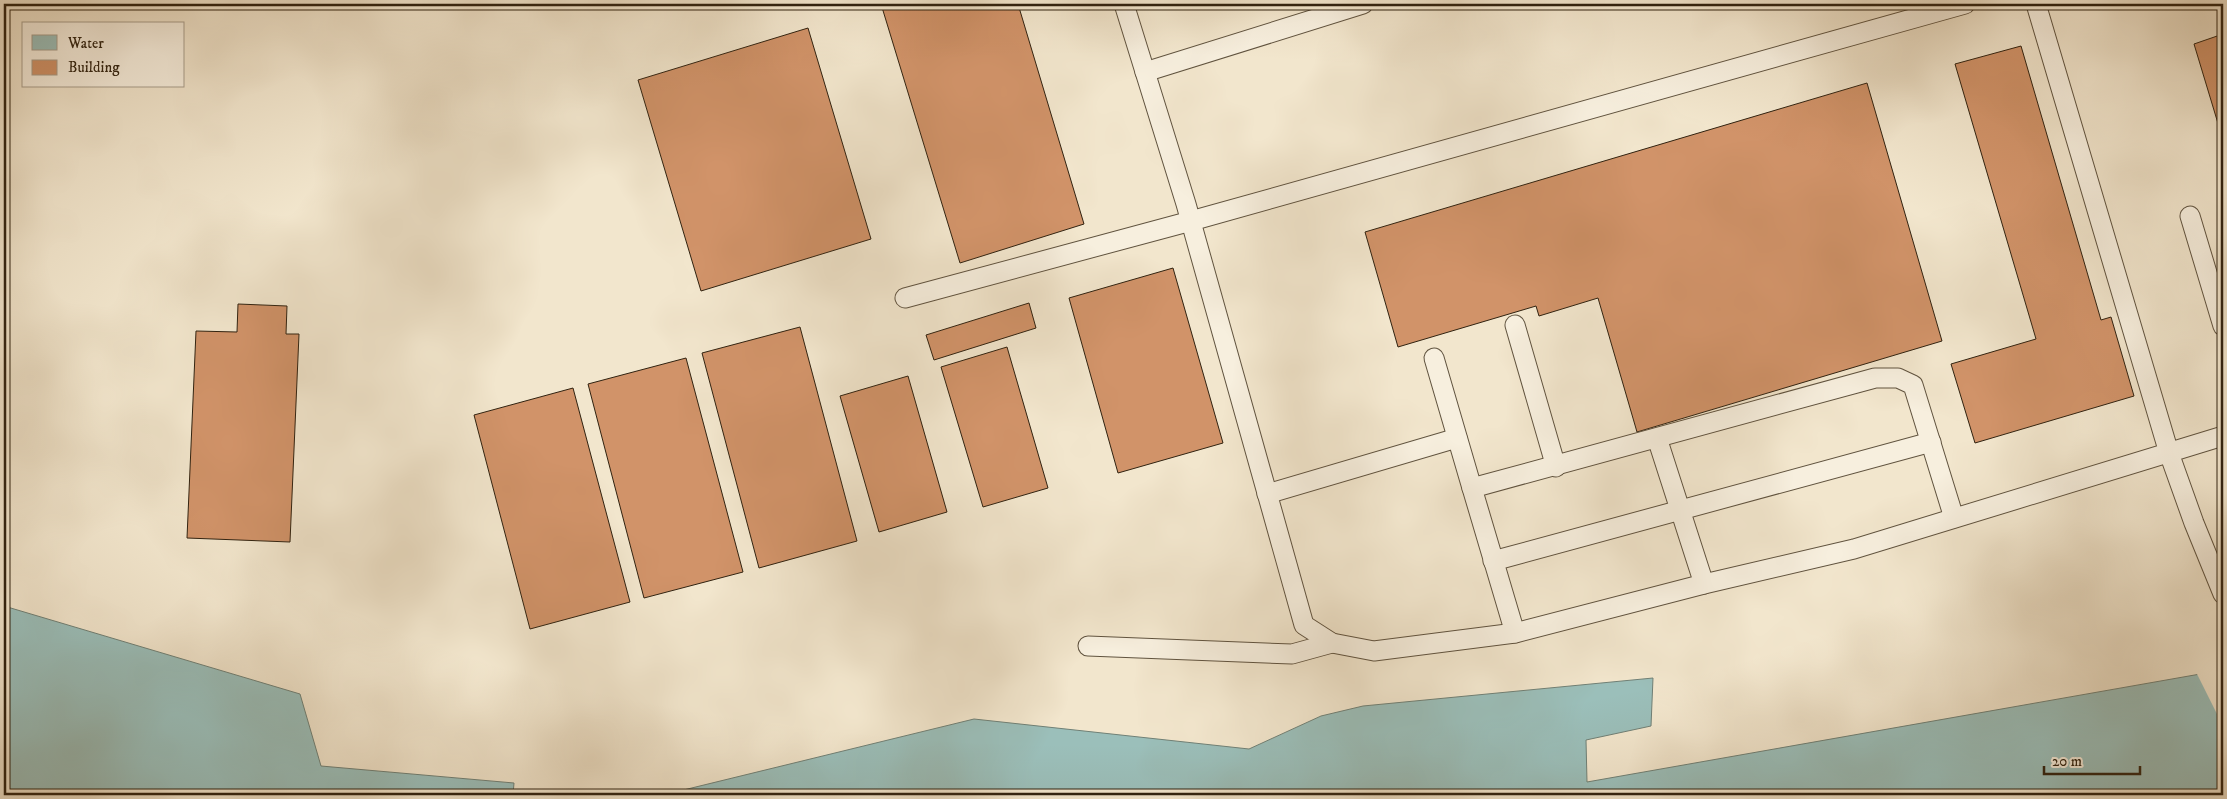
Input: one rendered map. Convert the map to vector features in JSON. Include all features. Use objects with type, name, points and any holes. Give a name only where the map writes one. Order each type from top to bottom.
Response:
[{"type":"lane","points":[[1124,4],[1190,221],[1304,625],[1332,643],[1374,651],[1515,633],[1704,584],[1854,549],[2223,436]]},
{"type":"lane","points":[[1145,72],[1363,4]]},
{"type":"lane","points":[[905,298],[1190,221],[1965,4]]},
{"type":"lane","points":[[2036,4],[2169,453],[2223,594]]},
{"type":"lane","points":[[2190,216],[2223,326]]},
{"type":"lane","points":[[1515,325],[1556,467]]},
{"type":"lane","points":[[1434,358],[1515,633]]},
{"type":"lane","points":[[1472,488],[1556,467],[1875,378],[1898,378],[1913,385],[1954,518]]},
{"type":"lane","points":[[1267,494],[1457,438]]},
{"type":"lane","points":[[1657,438],[1704,584]]},
{"type":"lane","points":[[1494,562],[1931,442]]},
{"type":"lane","points":[[1088,646],[1292,654],[1332,643]]},
{"type":"water","points":[[4,606],[300,694],[321,766],[514,783],[513,795],[4,795]]},
{"type":"water","points":[[2223,670],[2223,795],[663,795],[974,719],[1249,749],[1321,716],[1363,706],[1653,678],[1651,726],[1586,740],[1587,782]]},
{"type":"pier","points":[[2223,668],[2223,726],[2196,672]]},
{"type":"building","points":[[881,4],[1018,4],[1084,224],[960,263]]},
{"type":"building","points":[[808,28],[871,239],[701,291],[638,80]]},
{"type":"building","points":[[2223,34],[2223,140],[2194,44]]},
{"type":"building","points":[[2021,46],[2101,320],[2111,317],[2134,396],[1975,443],[1951,364],[2036,339],[1955,64]]},
{"type":"building","points":[[1867,83],[1942,341],[1637,432],[1598,298],[1539,316],[1536,306],[1398,347],[1365,232]]},
{"type":"building","points":[[1173,268],[1223,443],[1118,473],[1069,298]]},
{"type":"building","points":[[1029,303],[1036,328],[934,360],[926,335]]},
{"type":"building","points":[[238,304],[287,306],[286,334],[299,334],[290,542],[187,538],[196,331],[237,332]]},
{"type":"building","points":[[800,327],[857,541],[759,568],[702,353]]},
{"type":"building","points":[[1007,347],[1048,488],[983,507],[941,367]]},
{"type":"building","points":[[686,358],[743,572],[644,598],[588,384]]},
{"type":"building","points":[[908,376],[947,512],[879,532],[840,396]]},
{"type":"building","points":[[573,388],[630,602],[530,629],[474,415]]}]
